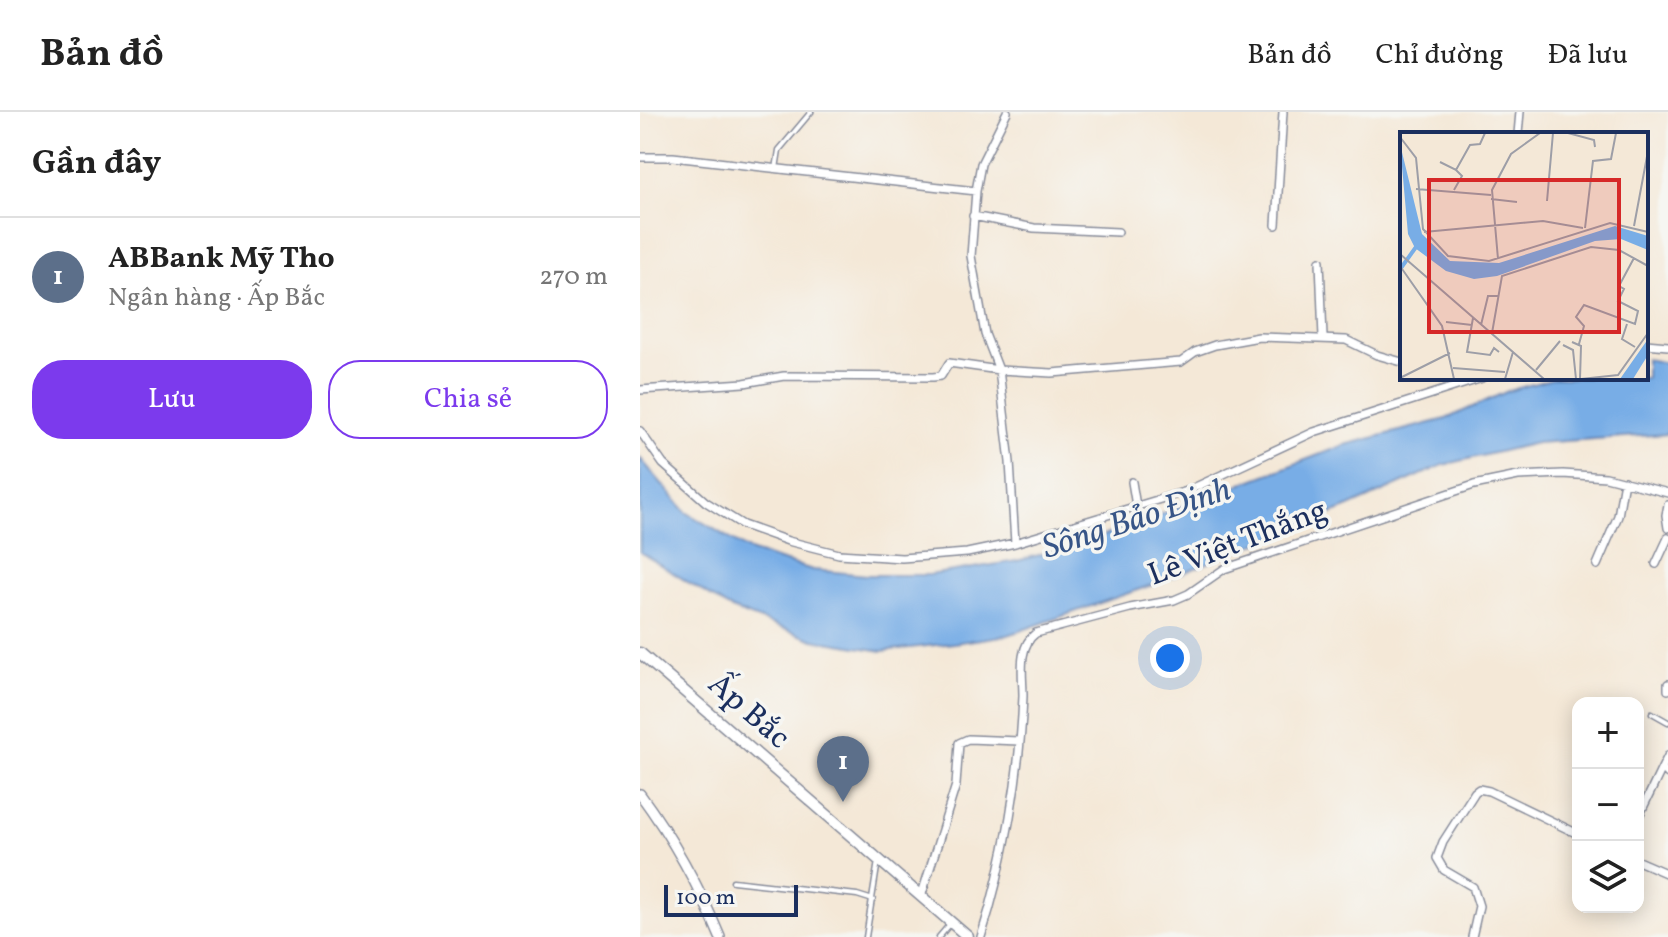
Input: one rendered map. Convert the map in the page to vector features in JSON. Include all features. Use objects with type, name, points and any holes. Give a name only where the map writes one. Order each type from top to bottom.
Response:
[{"type":"main road","name":"Ấp Bắc","points":[[640,653],[968,937]]},
{"type":"street","points":[[1007,112],[981,164],[971,256],[976,298],[999,370],[1010,462],[1015,543]]},
{"type":"street","points":[[1276,225],[1283,112]]},
{"type":"street","points":[[1518,132],[1520,112]]},
{"type":"street","points":[[640,157],[673,157],[976,191]]},
{"type":"street","points":[[973,216],[1034,228],[1118,232]]},
{"type":"street","points":[[1320,261],[1323,338]]},
{"type":"street","points":[[640,390],[744,383],[784,376],[933,377],[941,376],[949,363],[999,370],[1062,373],[1181,362],[1195,352],[1236,340],[1346,340],[1377,355],[1400,361]]},
{"type":"street","points":[[1648,344],[1668,346]]},
{"type":"street","points":[[640,431],[663,464],[706,502],[743,525],[839,554],[902,558],[967,553],[1015,543],[1187,491],[1314,432],[1476,380]]},
{"type":"street","name":"Lê Việt Thắng","points":[[981,937],[1013,798],[1023,652],[1029,638],[1036,633],[1130,608],[1174,600],[1224,569],[1474,485],[1518,476],[1563,474],[1606,477],[1668,493]]},
{"type":"street","points":[[1597,565],[1618,516],[1624,481]]},
{"type":"street","points":[[1132,482],[1136,506]]},
{"type":"street","points":[[1668,505],[1668,528]]},
{"type":"street","points":[[1656,564],[1668,538]]},
{"type":"street","points":[[921,897],[956,785],[959,743],[963,739],[1019,741]]},
{"type":"street","points":[[1644,808],[1665,771],[1668,756]]},
{"type":"street","points":[[1472,937],[1479,906],[1473,887],[1444,870],[1437,858],[1443,842],[1475,792],[1479,789],[1489,791],[1572,831]]},
{"type":"street","points":[[640,794],[676,846],[707,904],[720,937]]},
{"type":"street","points":[[1644,864],[1668,874]]},
{"type":"lane","points":[[776,169],[779,150],[811,112]]},
{"type":"lane","points":[[1652,713],[1668,722]]},
{"type":"lane","points":[[866,937],[878,859]]},
{"type":"lane","points":[[733,881],[857,895],[873,900]]},
{"type":"lane","points":[[939,937],[951,923]]},
{"type":"water","points":[[1648,359],[1668,363],[1668,434],[1536,443],[1443,465],[1349,507],[1152,585],[1008,635],[954,643],[882,651],[814,640],[729,608],[640,552],[640,458],[686,512],[752,552],[813,570],[867,575],[929,575],[1017,561],[1087,542],[1345,445],[1446,419],[1508,391],[1547,380],[1648,380]]},
{"type":"place","name":"ABBank Mỹ Tho","points":[[843,802]]},
{"type":"water label","name":"Sông Bảo Định","points":[[1137,520]]}]
